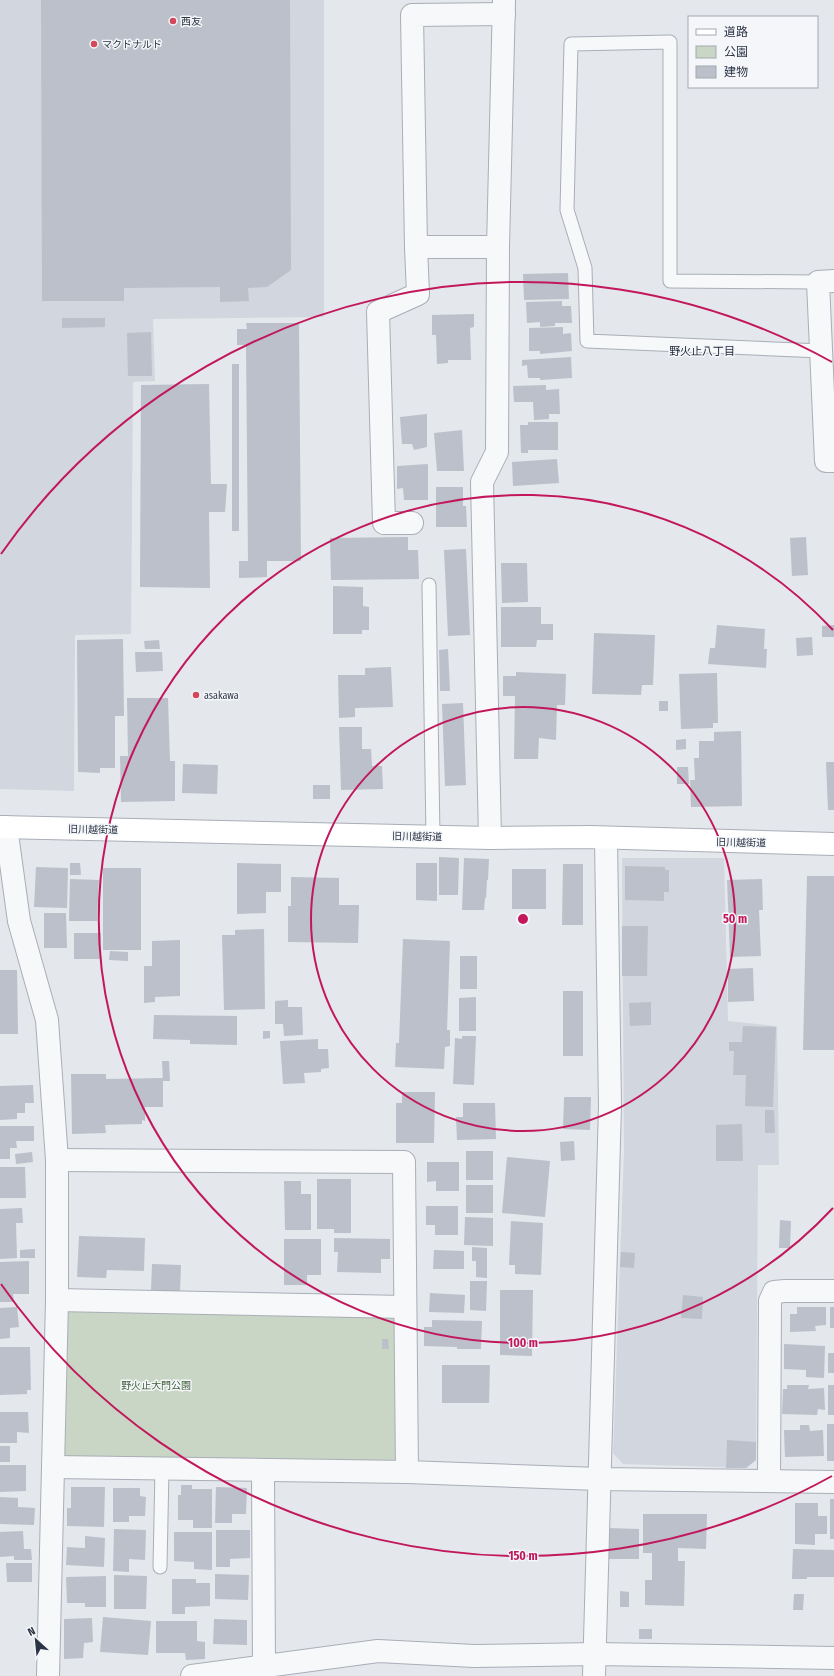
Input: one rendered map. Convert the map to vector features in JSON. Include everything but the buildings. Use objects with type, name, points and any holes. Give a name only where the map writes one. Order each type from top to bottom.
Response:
[{"type":"main road","name":"旧川越街道","points":[[3,827],[433,837],[834,844]]},
{"type":"street","points":[[412,523],[384,523],[378,312],[418,294],[412,15],[504,7],[498,247],[496,452],[482,482],[490,838]]},
{"type":"street","points":[[416,246],[498,247]]},
{"type":"street","points":[[826,282],[821,351],[826,461],[834,461]]},
{"type":"street","points":[[3,827],[19,921],[47,1020],[57,1160],[58,1300],[48,1676]]},
{"type":"street","points":[[594,1676],[598,1479],[610,1106],[606,839]]},
{"type":"street","points":[[57,1160],[404,1162],[407,1472]]},
{"type":"street","points":[[769,1480],[770,1301],[774,1292],[785,1290],[834,1291]]},
{"type":"street","points":[[58,1300],[406,1307]]},
{"type":"street","points":[[53,1467],[407,1472],[598,1479],[834,1482]]},
{"type":"street","points":[[263,1470],[264,1667]]},
{"type":"street","points":[[192,1676],[378,1651],[474,1656],[595,1654],[834,1658]]},
{"type":"lane","points":[[821,351],[587,342],[585,268],[567,210],[571,44],[670,42],[670,281],[826,282]]},
{"type":"lane","points":[[428,585],[433,837]]},
{"type":"lane","points":[[160,1567],[162,1469]]},
{"type":"shaded area","points":[[0,0],[324,0],[324,317],[153,319],[155,381],[133,382],[131,634],[75,635],[74,791],[0,789]]},
{"type":"shaded area","points":[[622,858],[724,858],[728,1021],[777,1026],[779,1165],[758,1165],[756,1460],[746,1468],[623,1464],[613,1453],[624,1152]]},
{"type":"green space","name":"野火止大門公園","points":[[57,1300],[405,1307],[407,1472],[53,1467]]},
{"type":"place","name":"西友","points":[[173,21]]},
{"type":"place","name":"マクドナルド","points":[[94,44]]},
{"type":"place","name":"asakawa","points":[[196,695]]},
{"type":"district","name":"野火止八丁目","points":[[702,351]]}]
